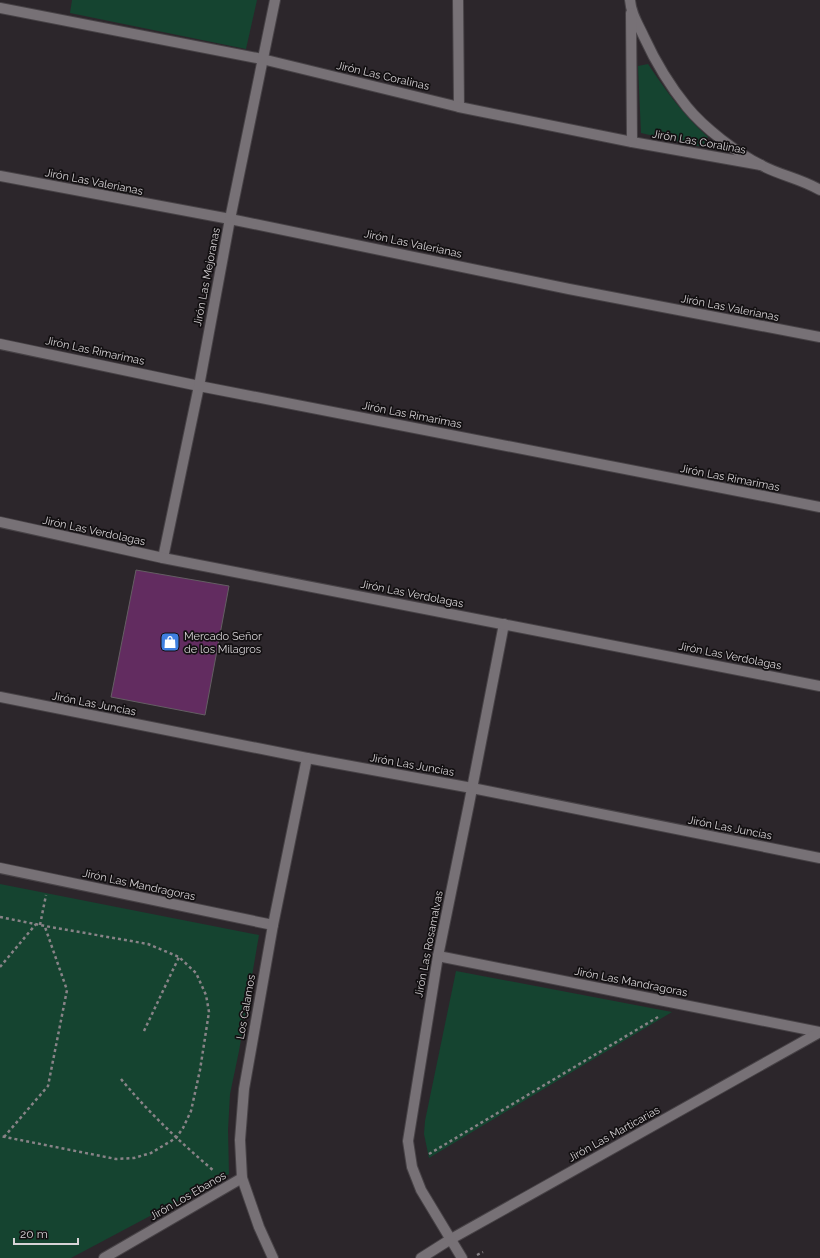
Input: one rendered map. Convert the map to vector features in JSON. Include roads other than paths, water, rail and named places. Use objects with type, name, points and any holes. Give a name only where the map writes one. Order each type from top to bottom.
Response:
[{"type":"street","name":"Jirón Las Mejoranas","points":[[162,558],[199,386],[230,219],[275,0]]},
{"type":"street","points":[[458,0],[459,107]]},
{"type":"street","points":[[631,5],[632,142]]},
{"type":"street","points":[[631,5],[649,48],[669,82],[687,107],[709,129],[761,166],[820,190]]},
{"type":"street","name":"Jirón Las Coralinas","points":[[0,8],[262,60],[459,107],[761,166]]},
{"type":"street","name":"Jirón Las Valerianas","points":[[0,176],[230,219],[569,289],[820,337]]},
{"type":"street","name":"Jirón Las Rimarimas","points":[[0,344],[199,386],[820,507]]},
{"type":"street","name":"Jirón Las Verdolagas","points":[[0,522],[162,558],[820,686]]},
{"type":"street","name":"Jirón Las Rosamalvas","points":[[462,1258],[452,1239],[421,1190],[412,1167],[408,1141],[438,956],[504,624]]},
{"type":"street","name":"Jirón Las Juncias","points":[[0,697],[307,758],[472,788],[820,858]]},
{"type":"street","name":"Los Calamos","points":[[273,1258],[259,1227],[242,1178],[240,1140],[244,1089],[273,925],[307,758]]},
{"type":"street","name":"Jirón Las Mandragoras","points":[[0,868],[273,925]]},
{"type":"street","name":"Jirón Las Mandragoras","points":[[438,956],[820,1032]]},
{"type":"street","name":"Jirón Las Marticarias","points":[[421,1258],[452,1239],[820,1032]]},
{"type":"street","name":"Jirón Los Ebanos","points":[[104,1258],[242,1178]]},
{"type":"place","name":"Mercado Señor de los Milagros","points":[[170,642]]}]
